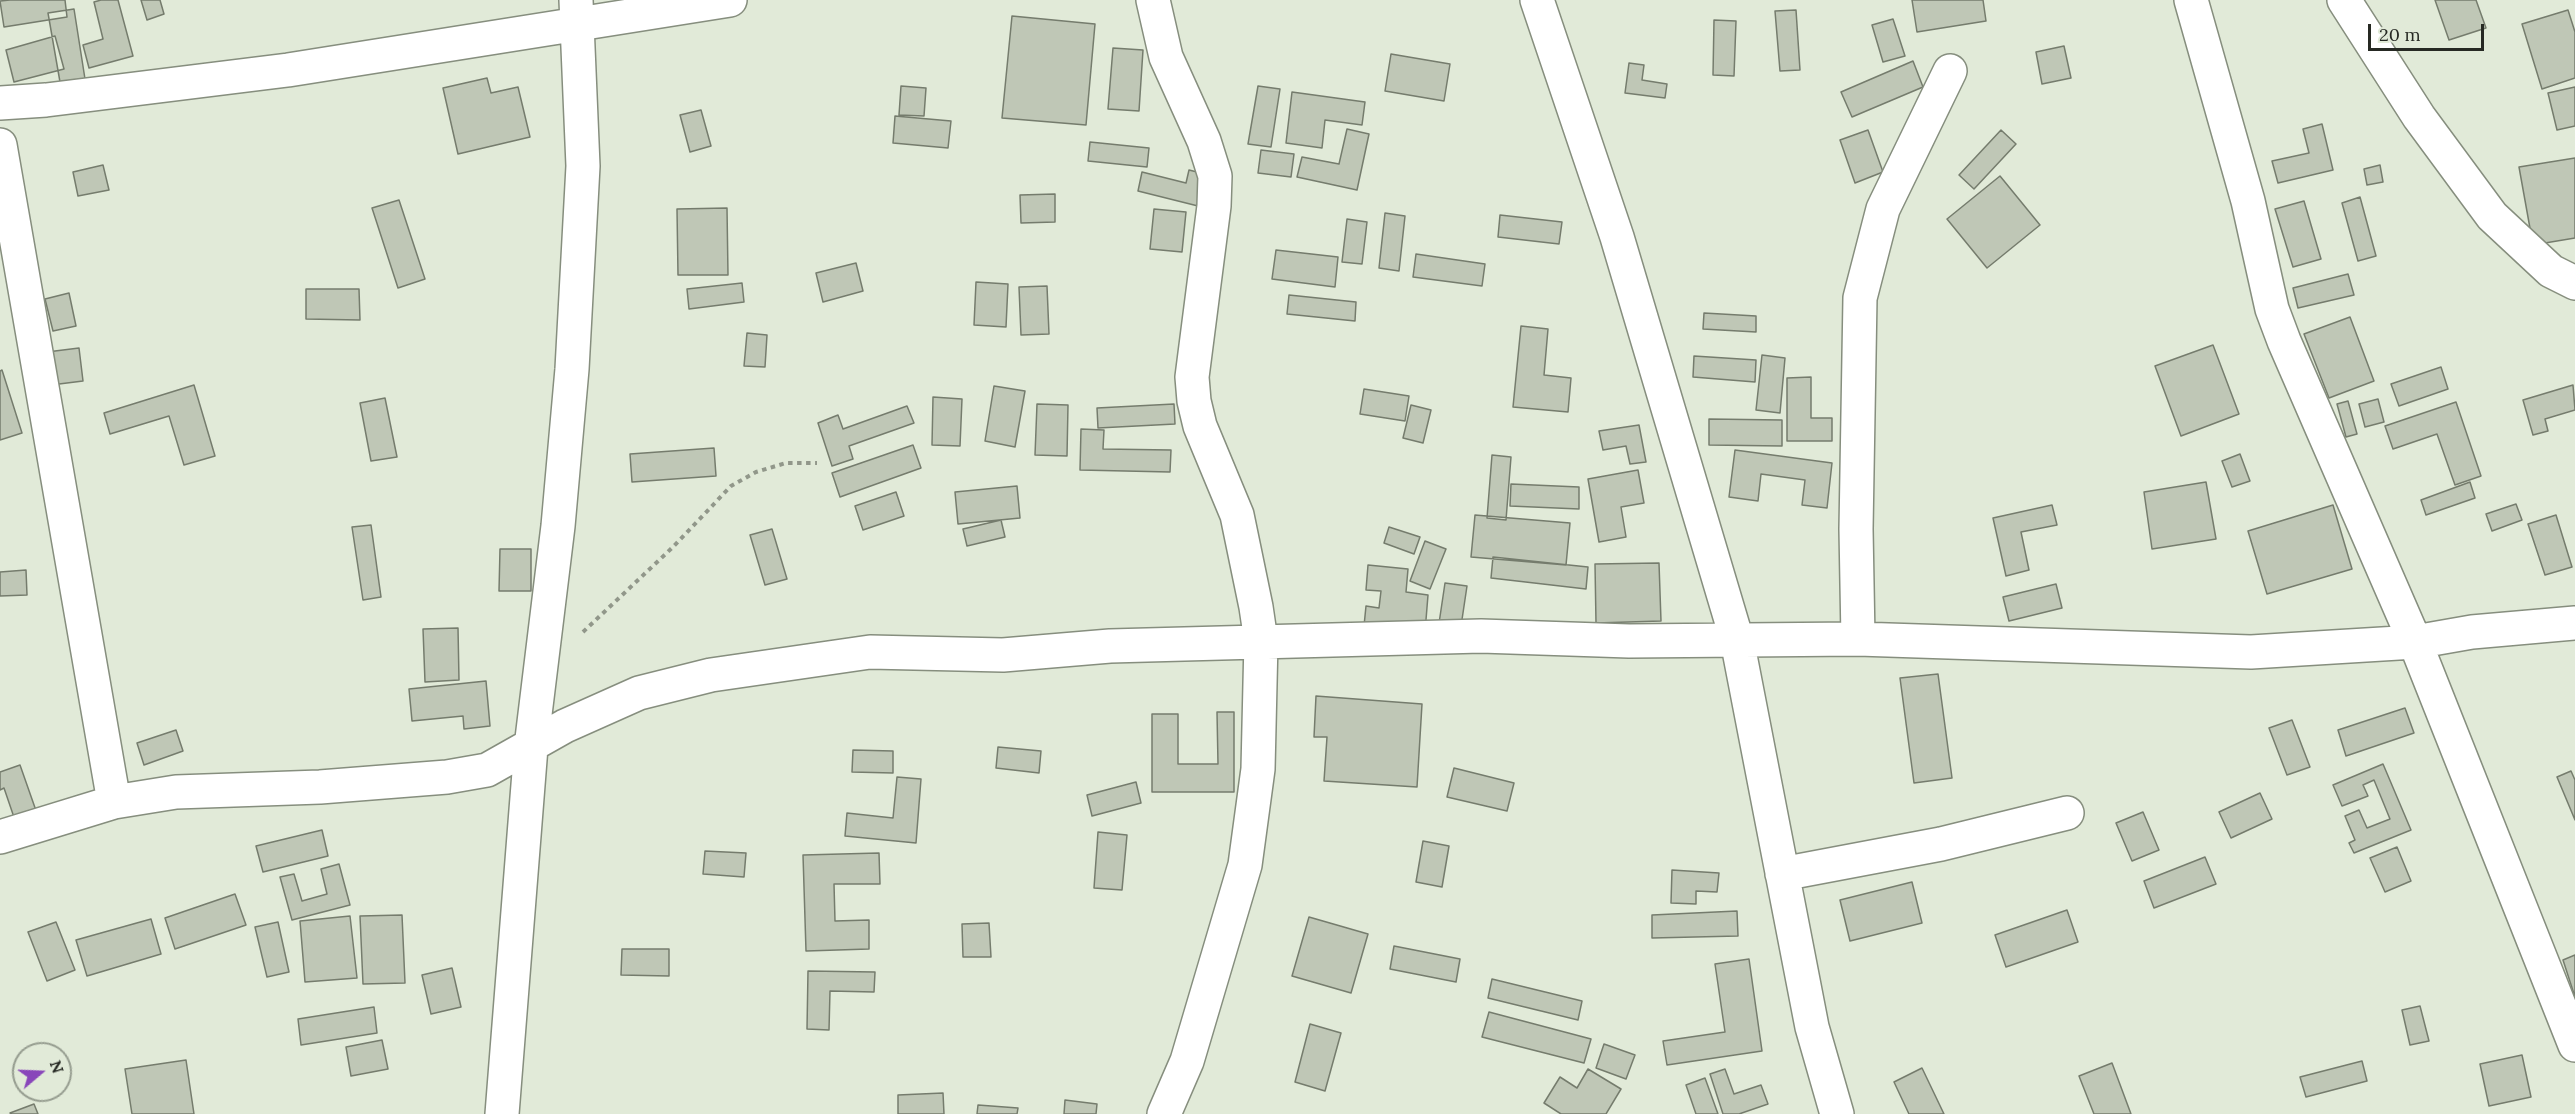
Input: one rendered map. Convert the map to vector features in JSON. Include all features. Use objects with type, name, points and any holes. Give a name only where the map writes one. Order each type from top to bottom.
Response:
[{"type":"street","points":[[0,103],[46,100],[288,70],[459,45],[577,12],[730,0]]},
{"type":"street","points":[[1153,0],[1166,57],[1204,141],[1214,169],[1214,206],[1192,377],[1194,401],[1200,426],[1237,515],[1261,641],[1258,768],[1245,865],[1187,1061],[1164,1114]]},
{"type":"street","points":[[1537,0],[1617,237],[1737,640],[1812,1027],[1837,1114]]},
{"type":"street","points":[[2191,0],[2248,201],[2272,309],[2415,642],[2575,1045]]},
{"type":"street","points":[[2344,0],[2419,117],[2492,216],[2551,272],[2575,284]]},
{"type":"street","points":[[502,1114],[531,747],[542,663],[572,369],[583,166],[577,12]]},
{"type":"street","points":[[1858,639],[1856,529],[1860,298],[1883,209],[1950,70]]},
{"type":"street","points":[[0,145],[114,802]]},
{"type":"street","points":[[0,837],[114,802],[176,792],[320,787],[447,777],[487,770],[565,726],[639,693],[742,669],[870,652],[1003,655],[1110,646],[1481,636],[1629,641],[1858,639],[2251,652],[2415,642],[2472,632],[2575,623]]},
{"type":"street","points":[[1782,874],[1941,844],[2067,813]]},
{"type":"path","points":[[542,663],[576,638],[621,598],[731,486],[756,471],[786,463],[816,463]]},
{"type":"building","points":[[65,0],[67,17],[4,27],[0,1]]},
{"type":"building","points":[[118,0],[133,56],[89,68],[83,45],[103,39],[94,2]]},
{"type":"building","points":[[141,0],[160,0],[164,14],[147,20]]},
{"type":"building","points":[[1912,0],[1983,0],[1986,21],[1917,32]]},
{"type":"building","points":[[2435,0],[2476,0],[2486,28],[2449,40]]},
{"type":"building","points":[[74,9],[85,79],[60,82],[48,13]]},
{"type":"building","points":[[1796,10],[1800,70],[1780,71],[1775,11]]},
{"type":"building","points":[[2568,10],[2575,32],[2575,78],[2542,89],[2522,24]]},
{"type":"building","points":[[1012,16],[1095,24],[1086,125],[1002,118]]},
{"type":"building","points":[[1893,19],[1905,56],[1883,62],[1872,25]]},
{"type":"building","points":[[1714,20],[1736,21],[1734,76],[1713,75]]},
{"type":"building","points":[[55,36],[64,69],[14,82],[6,50]]},
{"type":"building","points":[[2064,46],[2071,78],[2042,84],[2036,52]]},
{"type":"building","points":[[1113,48],[1143,50],[1139,111],[1108,109]]},
{"type":"building","points":[[1391,54],[1450,64],[1444,101],[1385,91]]},
{"type":"building","points":[[1913,61],[1923,87],[1852,117],[1841,92]]},
{"type":"building","points":[[1629,63],[1644,65],[1642,80],[1667,84],[1665,98],[1625,93]]},
{"type":"building","points":[[487,78],[491,93],[518,87],[530,137],[458,154],[443,88]]},
{"type":"building","points":[[901,86],[926,88],[924,116],[899,115]]},
{"type":"building","points":[[1258,86],[1280,89],[1271,147],[1248,144]]},
{"type":"building","points":[[2575,87],[2575,126],[2557,130],[2548,93]]},
{"type":"building","points":[[1292,92],[1365,102],[1362,125],[1325,120],[1322,148],[1286,143]]},
{"type":"building","points":[[701,110],[711,146],[690,152],[680,115]]},
{"type":"building","points":[[895,116],[951,121],[948,148],[893,143]]},
{"type":"building","points":[[2322,124],[2333,170],[2278,183],[2272,161],[2309,153],[2303,129]]},
{"type":"building","points":[[1347,129],[1369,134],[1357,190],[1297,177],[1302,157],[1339,164]]},
{"type":"building","points":[[1868,130],[1883,172],[1855,183],[1840,140]]},
{"type":"building","points":[[2001,130],[2016,144],[1974,189],[1959,175]]},
{"type":"building","points":[[1090,142],[1149,148],[1147,167],[1088,161]]},
{"type":"building","points":[[1261,150],[1294,154],[1291,177],[1258,173]]},
{"type":"building","points":[[2575,158],[2575,238],[2533,245],[2519,167]]},
{"type":"building","points":[[103,165],[109,190],[78,196],[73,172]]},
{"type":"building","points":[[2380,165],[2383,182],[2367,185],[2364,169]]},
{"type":"building","points":[[1189,170],[1205,174],[1198,206],[1138,191],[1142,172],[1186,183]]},
{"type":"building","points":[[2000,176],[2040,225],[1987,268],[1947,219]]},
{"type":"building","points":[[1055,194],[1055,222],[1021,223],[1020,195]]},
{"type":"building","points":[[2360,197],[2376,256],[2358,261],[2342,203]]},
{"type":"building","points":[[399,200],[425,279],[398,288],[372,208]]},
{"type":"building","points":[[2304,201],[2321,259],[2293,267],[2275,209]]},
{"type":"building","points":[[727,208],[728,275],[678,275],[677,209]]},
{"type":"building","points":[[1154,209],[1186,212],[1182,252],[1150,249]]},
{"type":"building","points":[[1385,213],[1405,216],[1399,271],[1379,268]]},
{"type":"building","points":[[1500,215],[1562,222],[1559,244],[1498,237]]},
{"type":"building","points":[[1347,219],[1367,222],[1362,264],[1342,262]]},
{"type":"building","points":[[1276,250],[1338,257],[1335,287],[1272,279]]},
{"type":"building","points":[[1416,254],[1485,264],[1482,286],[1413,277]]},
{"type":"building","points":[[856,263],[863,291],[823,302],[816,273]]},
{"type":"building","points":[[2348,274],[2354,295],[2298,308],[2293,288]]},
{"type":"building","points":[[976,282],[1008,284],[1006,327],[974,325]]},
{"type":"building","points":[[742,283],[744,302],[689,309],[687,289]]},
{"type":"building","points":[[1047,286],[1049,334],[1021,335],[1019,287]]},
{"type":"building","points":[[306,289],[359,289],[360,320],[306,319]]},
{"type":"building","points":[[69,293],[76,326],[53,331],[45,299]]},
{"type":"building","points":[[1289,295],[1356,302],[1355,321],[1287,314]]},
{"type":"building","points":[[1704,313],[1756,316],[1756,332],[1703,329]]},
{"type":"building","points":[[2350,317],[2374,381],[2329,398],[2304,334]]},
{"type":"building","points":[[1521,326],[1548,329],[1544,375],[1571,378],[1568,412],[1513,407]]},
{"type":"building","points":[[747,333],[767,335],[765,367],[744,366]]},
{"type":"building","points":[[2213,345],[2239,414],[2181,436],[2155,366]]},
{"type":"building","points":[[79,348],[83,381],[51,385],[47,352]]},
{"type":"building","points":[[1762,355],[1785,358],[1780,413],[1756,410]]},
{"type":"building","points":[[1694,356],[1756,360],[1755,382],[1693,377]]},
{"type":"building","points":[[2441,367],[2448,389],[2399,406],[2391,384]]},
{"type":"building","points":[[2,370],[22,433],[0,440],[0,371]]},
{"type":"building","points":[[1811,377],[1811,418],[1832,418],[1832,441],[1787,441],[1787,378]]},
{"type":"building","points":[[194,385],[215,456],[184,465],[169,416],[110,434],[104,413]]},
{"type":"building","points":[[2573,385],[2575,410],[2545,419],[2548,431],[2533,435],[2523,400]]},
{"type":"building","points":[[994,386],[1025,391],[1015,447],[985,441]]},
{"type":"building","points":[[1364,389],[1409,396],[1405,421],[1360,414]]},
{"type":"building","points":[[933,397],[962,399],[960,446],[932,445]]},
{"type":"building","points":[[385,398],[397,457],[371,461],[360,403]]},
{"type":"building","points":[[2378,399],[2384,422],[2365,427],[2359,404]]},
{"type":"building","points":[[2348,401],[2357,434],[2346,437],[2337,404]]},
{"type":"building","points":[[2456,402],[2481,476],[2455,485],[2437,434],[2393,449],[2385,426]]},
{"type":"building","points":[[1037,404],[1068,405],[1067,456],[1035,455]]},
{"type":"building","points":[[1174,404],[1175,424],[1098,428],[1097,408]]},
{"type":"building","points":[[1411,405],[1431,410],[1423,443],[1403,438]]},
{"type":"building","points":[[907,406],[914,423],[849,446],[853,459],[832,466],[818,423],[838,415],[843,429]]},
{"type":"building","points":[[1709,419],[1782,420],[1782,446],[1709,445]]},
{"type":"building","points":[[1639,425],[1646,462],[1630,464],[1626,446],[1603,450],[1599,431]]},
{"type":"building","points":[[1081,429],[1104,430],[1103,449],[1171,450],[1170,472],[1080,470]]},
{"type":"building","points":[[913,445],[921,468],[840,497],[832,473]]},
{"type":"building","points":[[714,448],[716,476],[632,482],[630,454]]},
{"type":"building","points":[[1735,450],[1832,463],[1827,508],[1802,505],[1805,480],[1761,474],[1758,501],[1729,497]]},
{"type":"building","points":[[2240,454],[2250,481],[2232,487],[2222,461]]},
{"type":"building","points":[[1492,455],[1511,457],[1506,520],[1487,518]]},
{"type":"building","points":[[1638,470],[1644,503],[1621,507],[1626,537],[1599,542],[1588,479]]},
{"type":"building","points":[[2206,482],[2216,539],[2152,549],[2144,492]]},
{"type":"building","points":[[2470,482],[2475,498],[2426,515],[2421,500]]},
{"type":"building","points":[[1511,484],[1579,487],[1579,509],[1510,506]]},
{"type":"building","points":[[1017,486],[1020,518],[958,524],[955,492]]},
{"type":"building","points":[[896,492],[904,516],[863,530],[855,506]]},
{"type":"building","points":[[2516,504],[2522,520],[2492,531],[2486,514]]},
{"type":"building","points":[[2052,505],[2057,525],[2021,532],[2029,570],[2006,576],[1993,518]]},
{"type":"building","points":[[2333,505],[2352,569],[2267,594],[2248,531]]},
{"type":"building","points":[[1475,515],[1570,523],[1566,565],[1471,557]]},
{"type":"building","points":[[2556,515],[2572,567],[2545,575],[2528,524]]},
{"type":"building","points":[[1001,520],[1005,537],[967,546],[963,529]]},
{"type":"building","points":[[371,525],[381,597],[363,600],[352,527]]},
{"type":"building","points":[[1389,527],[1420,537],[1414,554],[1384,543]]},
{"type":"building","points":[[772,529],[787,579],[765,585],[750,535]]},
{"type":"building","points":[[1425,541],[1446,549],[1430,589],[1410,581]]},
{"type":"building","points":[[500,549],[531,549],[531,591],[499,591]]},
{"type":"building","points":[[1493,557],[1588,567],[1586,589],[1491,578]]},
{"type":"building","points":[[1659,563],[1661,621],[1596,623],[1595,564]]},
{"type":"building","points":[[1368,565],[1408,569],[1406,592],[1428,595],[1425,632],[1364,626],[1366,606],[1379,608],[1381,591],[1366,590]]},
{"type":"building","points":[[26,570],[27,595],[0,596],[0,572]]},
{"type":"building","points":[[1445,583],[1467,586],[1460,633],[1438,630]]},
{"type":"building","points":[[2056,584],[2062,608],[2009,621],[2003,597]]},
{"type":"building","points":[[458,628],[459,680],[425,682],[423,629]]},
{"type":"building","points":[[1938,674],[1952,778],[1914,783],[1900,678]]},
{"type":"building","points":[[486,681],[490,726],[464,729],[463,716],[412,721],[409,689]]},
{"type":"building","points":[[1316,696],[1422,704],[1417,787],[1324,781],[1327,737],[1314,737]]},
{"type":"building","points":[[2405,708],[2414,733],[2346,756],[2338,730]]},
{"type":"building","points":[[1217,712],[1234,712],[1234,792],[1152,792],[1152,714],[1178,714],[1178,764],[1218,764]]},
{"type":"building","points":[[2292,720],[2310,767],[2287,775],[2269,728]]},
{"type":"building","points":[[176,730],[183,751],[144,765],[137,743]]},
{"type":"building","points":[[998,747],[1041,751],[1039,773],[996,768]]},
{"type":"building","points":[[853,750],[893,751],[893,773],[852,772]]},
{"type":"building","points":[[2383,764],[2411,830],[2354,853],[2349,843],[2355,840],[2345,816],[2359,810],[2367,828],[2390,819],[2374,780],[2363,785],[2368,796],[2342,806],[2333,785]]},
{"type":"building","points":[[20,765],[40,822],[18,829],[4,788],[0,790],[0,772]]},
{"type":"building","points":[[1454,768],[1514,783],[1507,811],[1447,797]]},
{"type":"building","points":[[2571,771],[2575,780],[2575,820],[2557,777]]},
{"type":"building","points":[[897,777],[921,779],[916,843],[845,836],[847,813],[893,818]]},
{"type":"building","points":[[1136,782],[1141,803],[1092,816],[1087,795]]},
{"type":"building","points":[[2260,793],[2272,819],[2231,838],[2219,812]]},
{"type":"building","points":[[2143,812],[2159,850],[2132,861],[2116,823]]},
{"type":"building","points":[[322,830],[328,856],[263,872],[256,846]]},
{"type":"building","points":[[1098,832],[1127,835],[1122,890],[1094,888]]},
{"type":"building","points":[[1423,841],[1449,846],[1442,887],[1416,882]]},
{"type":"building","points":[[2397,847],[2411,881],[2385,892],[2370,858]]},
{"type":"building","points":[[705,851],[746,853],[744,877],[703,874]]},
{"type":"building","points":[[879,853],[880,884],[834,884],[835,921],[869,920],[869,949],[806,951],[803,855]]},
{"type":"building","points":[[2205,857],[2216,884],[2154,908],[2144,881]]},
{"type":"building","points":[[339,864],[350,905],[292,920],[280,877],[294,874],[302,901],[327,894],[321,869]]},
{"type":"building","points":[[1672,870],[1719,873],[1717,892],[1696,891],[1696,904],[1671,903]]},
{"type":"building","points":[[1912,882],[1922,923],[1850,941],[1840,900]]},
{"type":"building","points":[[235,894],[246,925],[175,949],[165,918]]},
{"type":"building","points":[[2067,910],[2078,942],[2006,967],[1995,935]]},
{"type":"building","points":[[1737,911],[1738,936],[1652,938],[1652,915]]},
{"type":"building","points":[[402,915],[405,983],[363,984],[360,916]]},
{"type":"building","points":[[350,916],[357,978],[305,982],[300,921]]},
{"type":"building","points":[[1309,917],[1368,934],[1351,993],[1292,976]]},
{"type":"building","points":[[151,919],[161,954],[87,976],[76,940]]},
{"type":"building","points":[[56,922],[75,970],[47,981],[28,932]]},
{"type":"building","points":[[278,922],[289,972],[267,977],[255,927]]},
{"type":"building","points":[[989,923],[991,957],[963,957],[962,924]]},
{"type":"building","points":[[1394,946],[1460,959],[1456,982],[1390,969]]},
{"type":"building","points":[[622,949],[669,949],[669,976],[621,975]]},
{"type":"building","points":[[2575,955],[2575,997],[2563,960]]},
{"type":"building","points":[[1749,959],[1762,1051],[1667,1065],[1663,1041],[1725,1032],[1715,964]]},
{"type":"building","points":[[452,968],[461,1007],[431,1014],[422,975]]},
{"type":"building","points":[[808,971],[875,972],[874,992],[830,991],[829,1030],[807,1029]]},
{"type":"building","points":[[1492,979],[1582,1001],[1578,1020],[1488,998]]},
{"type":"building","points":[[2420,1006],[2429,1041],[2410,1045],[2402,1010]]},
{"type":"building","points":[[374,1007],[377,1033],[301,1045],[298,1019]]},
{"type":"building","points":[[1489,1012],[1591,1039],[1584,1063],[1482,1037]]},
{"type":"building","points":[[1310,1024],[1341,1033],[1325,1091],[1295,1082]]},
{"type":"building","points":[[382,1040],[388,1069],[351,1076],[346,1047]]},
{"type":"building","points":[[1604,1044],[1635,1055],[1626,1079],[1596,1068]]},
{"type":"building","points":[[2522,1055],[2531,1097],[2489,1106],[2480,1064]]},
{"type":"building","points":[[186,1060],[194,1114],[132,1114],[125,1069]]},
{"type":"building","points":[[2362,1061],[2367,1081],[2306,1097],[2300,1077]]},
{"type":"building","points":[[2112,1063],[2131,1114],[2094,1114],[2079,1076]]},
{"type":"building","points":[[1922,1068],[1944,1114],[1909,1114],[1894,1082]]},
{"type":"building","points":[[1588,1069],[1621,1089],[1606,1114],[1561,1114],[1544,1103],[1560,1077],[1577,1088]]},
{"type":"building","points":[[1725,1069],[1734,1094],[1761,1085],[1768,1104],[1739,1114],[1723,1114],[1710,1074]]},
{"type":"building","points":[[1705,1078],[1718,1114],[1696,1114],[1686,1085]]},
{"type":"building","points":[[943,1093],[944,1114],[898,1114],[898,1095]]},
{"type":"building","points":[[1065,1100],[1097,1104],[1096,1114],[1064,1114]]},
{"type":"building","points":[[34,1104],[38,1114],[10,1113]]},
{"type":"building","points":[[978,1105],[1018,1108],[1017,1114],[977,1114]]}]
